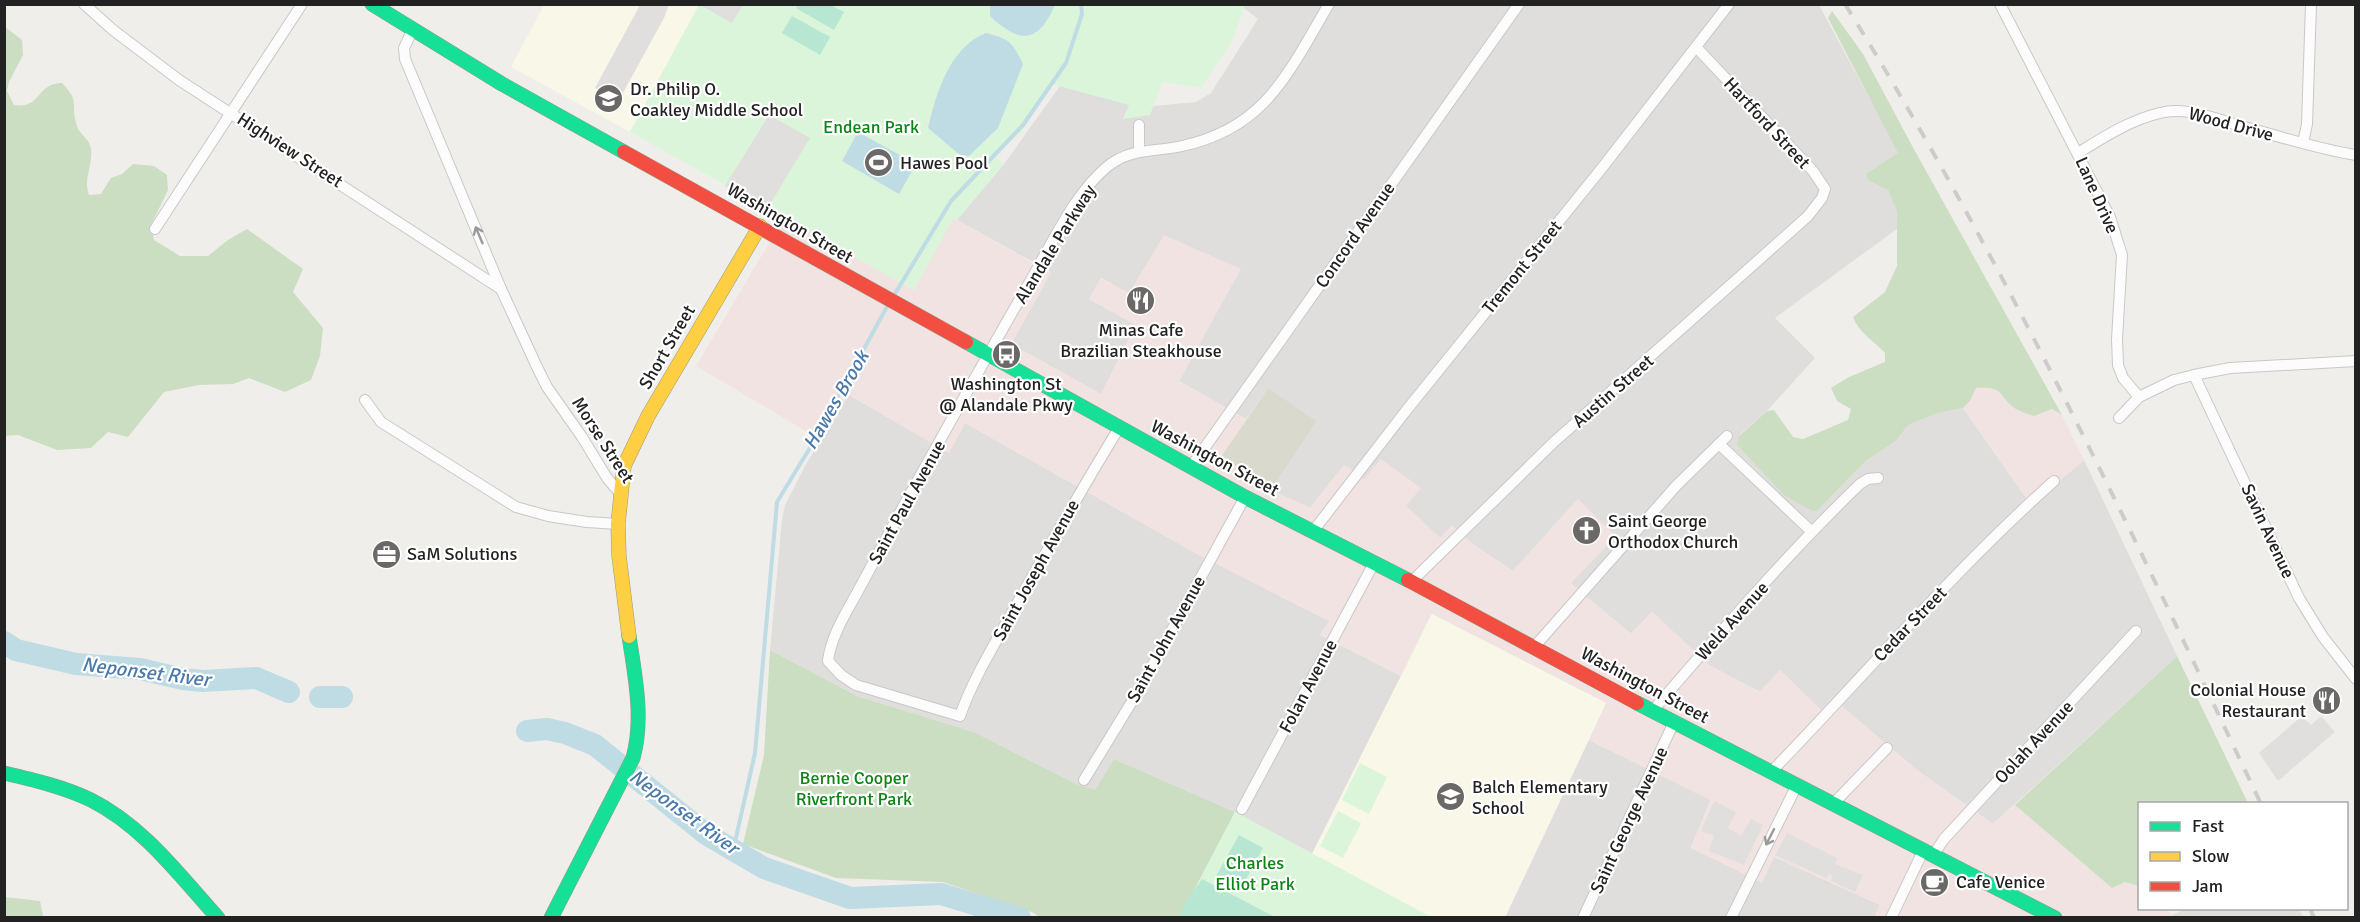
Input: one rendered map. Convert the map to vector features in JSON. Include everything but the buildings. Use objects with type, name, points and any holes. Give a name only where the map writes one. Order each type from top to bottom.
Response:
[{"type":"main road","name":"Washington Street","points":[[372,4],[412,31],[502,84],[1245,497],[1314,530],[1674,722],[1929,851],[2050,916]]},
{"type":"main road","name":"Short Street","points":[[620,492],[624,466],[633,444],[760,226]]},
{"type":"main road","name":"Morse Street","points":[[551,918],[633,758],[636,747],[638,704],[619,556],[620,492]]},
{"type":"main road","points":[[4,773],[47,784],[94,801],[143,836],[218,918]]},
{"type":"street","name":"Highview Street","points":[[84,4],[113,30],[179,80],[501,288]]},
{"type":"street","points":[[155,229],[302,4]]},
{"type":"street","name":"Alandale Parkway","points":[[988,354],[1079,198],[1108,166],[1122,157],[1139,151],[1179,147],[1211,139],[1230,130],[1267,101],[1284,78],[1329,4]]},
{"type":"street","name":"Concord Avenue","points":[[1191,467],[1519,4]]},
{"type":"street","name":"Tremont Street","points":[[1314,530],[1405,412],[1602,168],[1729,4]]},
{"type":"street","name":"Lane Drive","points":[[2000,4],[2110,217],[2122,255],[2117,339],[2118,365],[2123,378],[2139,397]]},
{"type":"street","points":[[2303,143],[2308,112],[2311,4]]},
{"type":"street","name":"Morse Street","points":[[412,31],[404,48],[405,59],[501,288],[548,387],[607,478],[620,492]]},
{"type":"street","name":"Hartford Street","points":[[1696,47],[1813,171],[1825,189],[1819,203]]},
{"type":"street","name":"Wood Drive","points":[[2078,153],[2116,130],[2140,119],[2162,112],[2185,110],[2355,155]]},
{"type":"street","points":[[1139,125],[1139,151]]},
{"type":"street","name":"Austin Street","points":[[1411,582],[1554,442],[1799,224],[1819,203]]},
{"type":"street","name":"Saint Paul Avenue","points":[[960,716],[856,685],[841,675],[828,661],[829,651],[838,628],[988,354]]},
{"type":"street","points":[[2119,418],[2139,397],[2175,380],[2194,375],[2241,368],[2355,361]]},
{"type":"street","name":"Savin Avenue","points":[[2194,375],[2299,598],[2323,637],[2355,679]]},
{"type":"street","points":[[365,400],[381,422],[516,507],[548,516],[618,524]]},
{"type":"street","name":"Saint Joseph Avenue","points":[[960,716],[966,698],[1006,623],[1119,428]]},
{"type":"street","points":[[1535,646],[1676,486],[1723,440],[1811,531]]},
{"type":"street","name":"Weld Avenue","points":[[1653,710],[1811,531],[1860,484],[1868,479],[1878,478]]},
{"type":"street","name":"Cedar Street","points":[[1771,772],[1915,618],[2026,506],[2054,481]]},
{"type":"street","name":"Saint John Avenue","points":[[1084,780],[1139,690],[1245,497]]},
{"type":"street","name":"Folan Avenue","points":[[1242,809],[1374,563]]},
{"type":"street","name":"Oolah Avenue","points":[[1891,918],[1929,851],[1944,839],[2136,631]]},
{"type":"street","name":"Saint George Avenue","points":[[1583,918],[1674,722]]},
{"type":"street","points":[[1834,803],[1887,748]]},
{"type":"street","points":[[1731,918],[1797,785]]},
{"type":"shaded area","name":"Dr. Philip O. Coakley Middle School","points":[[544,5],[699,5],[630,132],[511,67]]},
{"type":"shaded area","points":[[640,5],[668,5],[668,7],[619,100],[595,88]]},
{"type":"shaded area","points":[[700,5],[743,5],[732,23]]},
{"type":"shaded area","points":[[1240,5],[1819,5],[1899,153],[1881,185],[1888,190],[1897,210],[1897,229],[1775,318],[1815,358],[1767,411],[1739,435],[1812,511],[1817,511],[1866,461],[1896,441],[1908,425],[1938,413],[1963,408],[2031,505],[2084,460],[2177,656],[1993,824],[1917,770],[1832,698],[1821,710],[1780,670],[1760,692],[1709,665],[1652,612],[1631,634],[1570,583],[1578,499],[1513,571],[1474,545],[1452,526],[1440,538],[1406,506],[1420,488],[1364,479],[1344,465],[1310,508],[1271,490],[1317,421],[1268,388],[1246,419],[1179,381],[1240,269],[1129,293],[1101,278],[1089,299],[1136,325],[1101,394],[1011,344],[1051,272],[957,220],[1004,164],[1060,86],[1130,105],[1123,118],[1154,106],[1196,102],[1211,93],[1258,19]]},
{"type":"shaded area","points":[[769,115],[810,138],[767,209],[725,186]]},
{"type":"shaded area","points":[[784,218],[914,290],[953,218],[1051,273],[1011,344],[1101,394],[1136,325],[1089,299],[1101,278],[1129,293],[1164,235],[1241,269],[1179,381],[1246,419],[1222,457],[1271,490],[1310,508],[1344,465],[1364,479],[1381,459],[1421,488],[1406,506],[1440,538],[1452,526],[1474,545],[1513,571],[1578,499],[1616,536],[1571,583],[1630,634],[1652,612],[1709,665],[1759,692],[1780,670],[1821,710],[1832,698],[1917,770],[1993,824],[2015,805],[2111,887],[2125,882],[2138,886],[2138,910],[2168,910],[2174,917],[1874,917],[1880,905],[1774,857],[1762,883],[1691,848],[1710,800],[1589,740],[1606,703],[1431,614],[1401,676],[1320,635],[1329,621],[1197,554],[965,423],[949,453],[849,395],[821,440],[696,366]]},
{"type":"shaded area","points":[[1268,388],[1317,421],[1271,490],[1221,457]]},
{"type":"shaded area","points":[[1976,388],[2000,391],[2015,408],[2052,409],[2062,415],[2084,460],[2031,505],[1963,408],[1970,401]]},
{"type":"shaded area","points":[[849,395],[949,453],[965,423],[1197,554],[1329,621],[1320,635],[1401,676],[1312,854],[1235,812],[1114,759],[1095,791],[1076,784],[974,732],[857,696],[770,650],[785,505],[805,466]]},
{"type":"shaded area","name":"Balch Elementary School","points":[[1432,614],[1606,703],[1505,917],[1429,917],[1312,854]]},
{"type":"shaded area","points":[[2302,716],[2311,725],[2321,716],[2335,732],[2278,781],[2259,753]]},
{"type":"shaded area","points":[[1589,740],[1711,800],[1691,847],[1774,857],[1880,905],[1874,918],[1505,918]]},
{"type":"shaded area","points":[[1714,801],[1736,812],[1728,828],[1741,836],[1751,819],[1763,825],[1744,865],[1709,851],[1714,836],[1701,831]]},
{"type":"shaded area","points":[[1787,833],[1837,858],[1835,864],[1863,875],[1855,892],[1831,881],[1833,876],[1829,874],[1826,878],[1775,855]]},
{"type":"shaded area","points":[[2184,910],[2300,910],[2303,917],[2174,918],[2172,915]]},
{"type":"green space","name":"Endean Park","points":[[699,5],[1245,5],[1231,43],[1201,88],[1163,82],[1150,115],[1123,119],[1129,105],[1052,84],[1021,133],[994,155],[1004,164],[957,220],[953,219],[914,290],[630,132]]},
{"type":"green space","points":[[798,5],[831,5],[844,12],[834,30],[796,8]]},
{"type":"green space","points":[[1832,11],[1863,54],[2062,415],[2052,409],[2034,416],[2010,405],[1997,391],[1976,388],[1970,401],[1963,408],[1938,413],[1908,425],[1896,441],[1866,461],[1817,511],[1812,511],[1784,495],[1737,445],[1739,436],[1767,411],[1774,410],[1793,437],[1803,439],[1848,420],[1851,409],[1837,401],[1831,388],[1849,377],[1885,362],[1885,353],[1863,332],[1853,317],[1885,292],[1897,266],[1897,211],[1888,190],[1868,180],[1866,174],[1898,153],[1828,18]]},
{"type":"green space","points":[[792,16],[830,37],[820,55],[782,33]]},
{"type":"green space","points":[[4,26],[22,40],[23,55],[9,82],[7,91],[14,105],[30,103],[47,87],[54,84],[62,83],[68,89],[73,99],[77,126],[89,142],[91,149],[87,183],[89,195],[101,194],[111,178],[122,174],[133,164],[154,166],[167,175],[168,190],[151,225],[154,240],[180,256],[208,256],[247,229],[303,269],[293,292],[323,328],[320,356],[311,380],[285,392],[249,378],[233,384],[199,385],[164,392],[128,437],[108,432],[91,448],[57,450],[18,435],[5,436]]},
{"type":"green space","name":"Bernie Cooper Riverfront Park","points":[[770,650],[857,696],[974,732],[1076,784],[1095,790],[1114,759],[1235,812],[1180,917],[1039,917],[1034,913],[943,882],[836,878],[743,844],[764,755]]},
{"type":"green space","points":[[2177,656],[2248,802],[2138,802],[2138,886],[2125,882],[2112,888],[2015,805]]},
{"type":"green space","points":[[1360,763],[1387,777],[1369,814],[1342,800]]},
{"type":"green space","points":[[1338,811],[1361,823],[1343,858],[1320,846]]},
{"type":"green space","name":"Charles Elliot Park","points":[[1235,812],[1431,917],[1180,918]]},
{"type":"green space","points":[[1239,835],[1263,848],[1240,890],[1216,876]]},
{"type":"green space","points":[[1202,879],[1275,917],[1179,917],[1185,903]]},
{"type":"green space","points":[[5,897],[40,901],[43,916],[5,917]]},
{"type":"water","points":[[990,4],[1055,5],[1042,27],[1028,36],[1011,32],[990,16]]},
{"type":"water","points":[[986,33],[1009,42],[1023,64],[998,128],[969,156],[960,155],[928,128],[935,100],[946,73],[963,49]]},
{"type":"water","name":"Hawes Pool","points":[[858,132],[916,164],[899,194],[842,161]]},
{"type":"waterway","name":"Hawes Brook","points":[[893,297],[951,201],[1023,125],[1066,63],[1082,14],[1081,4]]},
{"type":"waterway","name":"Hawes Brook","points":[[733,851],[755,753],[777,502],[811,446],[889,303]]},
{"type":"waterway","name":"Neponset River","points":[[4,642],[16,650],[76,664],[140,669],[203,681],[256,678],[289,692]]},
{"type":"waterway","name":"Neponset River","points":[[320,697],[342,697]]},
{"type":"waterway","name":"Neponset River","points":[[527,731],[547,729],[565,733],[595,745],[706,834],[764,868],[850,898],[941,894],[1020,918]]},
{"type":"railway","points":[[1845,4],[1959,199],[2012,298],[2115,499],[2260,802]]},
{"type":"railway","points":[[2311,910],[2314,918]]},
{"type":"traffic: fast","points":[[372,4],[502,84],[624,152]]},
{"type":"traffic: fast","points":[[966,342],[1245,497],[1408,580]]},
{"type":"traffic: fast","points":[[551,918],[633,758],[638,713],[629,636]]},
{"type":"traffic: fast","points":[[1637,703],[2055,918]]},
{"type":"traffic: fast","points":[[4,773],[70,791],[110,811],[160,853],[218,918]]},
{"type":"traffic: slow","points":[[629,636],[619,556],[618,524],[624,466],[648,416],[760,226]]},
{"type":"traffic: jam","points":[[624,152],[966,342]]},
{"type":"traffic: jam","points":[[1408,580],[1637,703]]},
{"type":"place","name":"Dr. Philip O. Coakley Middle School","points":[[609,99]]},
{"type":"place","name":"Hawes Pool","points":[[879,163]]},
{"type":"place","name":"Minas Cafe Brazilian Steakhouse","points":[[1141,301]]},
{"type":"place","name":"Washington St @ Alandale Pkwy","points":[[1006,355]]},
{"type":"place","name":"Saint George Orthodox Church","points":[[1587,531]]},
{"type":"place","name":"SaM Solutions","points":[[386,554]]},
{"type":"place","name":"Colonial House Restaurant","points":[[2327,700]]},
{"type":"place","name":"Balch Elementary School","points":[[1451,797]]},
{"type":"place","name":"Cafe Venice","points":[[1935,882]]}]
